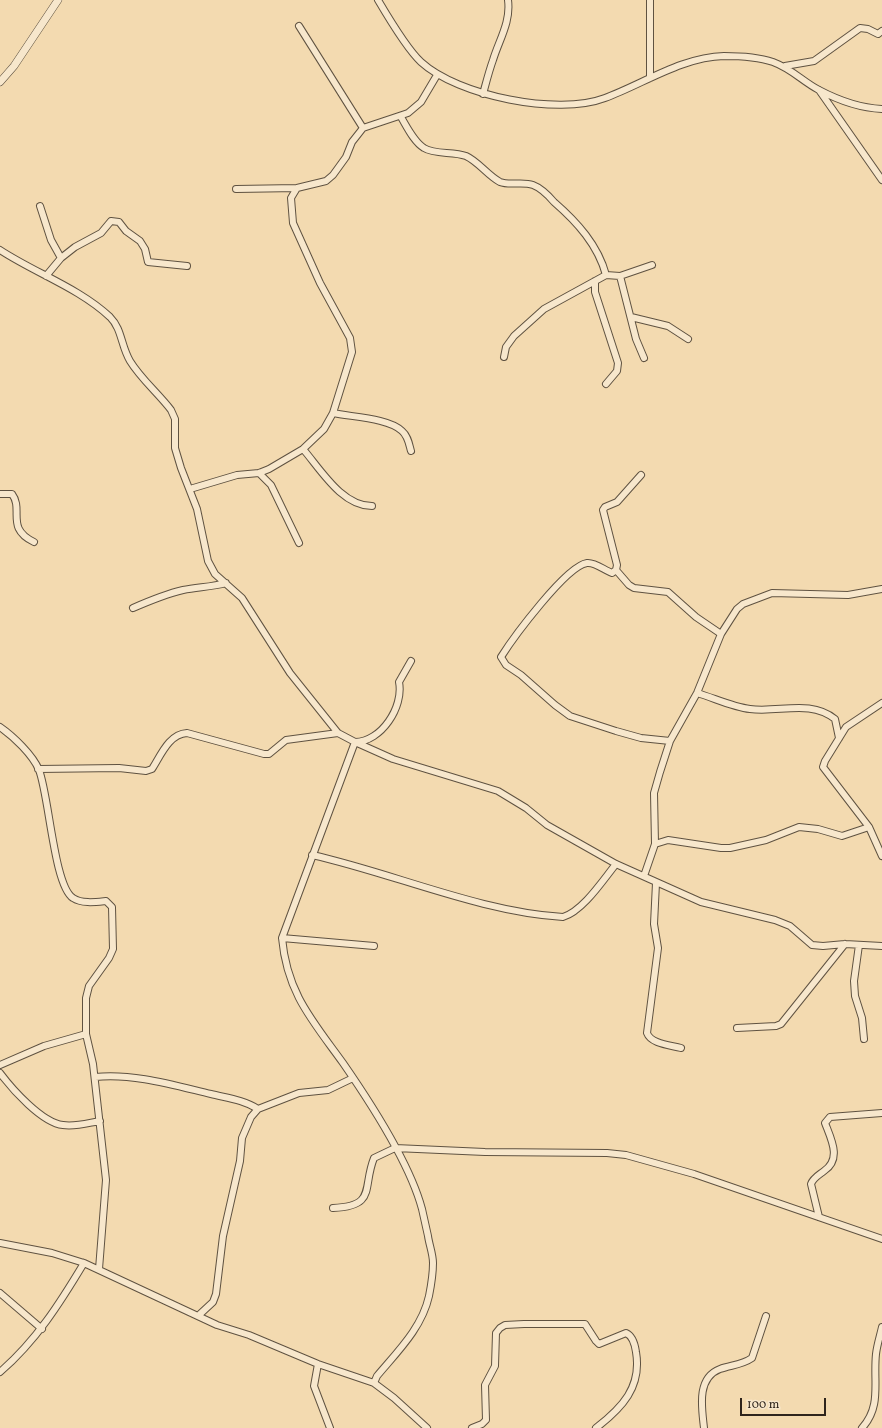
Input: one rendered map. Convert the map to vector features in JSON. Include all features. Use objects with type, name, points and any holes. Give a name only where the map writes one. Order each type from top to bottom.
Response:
[{"type":"street","points":[[0,82],[14,66],[58,0]]},
{"type":"street","points":[[378,0],[414,55],[437,75],[483,94],[533,103],[573,104],[604,99],[650,78],[697,60],[723,56],[765,60],[784,66],[794,71],[819,90],[856,105],[882,109]]},
{"type":"street","points":[[483,94],[493,60],[505,30],[508,16],[508,0]]},
{"type":"street","points":[[650,0],[650,78]]},
{"type":"street","points":[[299,26],[363,128]]},
{"type":"street","points":[[784,66],[814,61],[860,28],[868,29],[878,34],[882,31]]},
{"type":"street","points":[[236,189],[297,188],[321,183],[333,175],[363,128],[375,123],[401,117],[408,113],[421,102],[437,75]]},
{"type":"street","points":[[819,90],[825,101],[882,180]]},
{"type":"street","points":[[401,117],[415,138],[425,149],[457,153],[467,156],[492,177],[502,183],[531,184],[540,189],[576,222],[602,263],[606,275]]},
{"type":"street","points":[[190,489],[236,475],[259,473],[303,449],[324,429],[333,413],[352,352],[350,338],[320,283],[293,223],[291,198],[297,188]]},
{"type":"street","points":[[40,206],[51,240],[61,258]]},
{"type":"street","points":[[46,276],[61,258],[75,247],[98,236],[111,221],[115,220],[119,222],[126,231],[140,241],[145,249],[148,262],[187,266]]},
{"type":"street","points":[[0,250],[18,262],[46,276],[82,298],[108,316],[116,324],[125,352],[131,362],[171,410],[174,419],[175,448],[180,468],[197,509],[208,561],[215,574],[242,598],[290,673],[338,733],[393,759],[498,791],[526,808],[547,825],[616,864],[701,902],[775,920],[790,926],[812,945],[823,946],[845,944],[882,946]]},
{"type":"street","points":[[504,357],[506,347],[514,336],[544,309],[606,275],[620,276],[652,265]]},
{"type":"street","points":[[620,276],[636,339],[644,358]]},
{"type":"street","points":[[595,281],[595,292],[618,363],[617,371],[606,384]]},
{"type":"street","points":[[631,318],[668,326],[688,339]]},
{"type":"street","points":[[333,413],[390,424],[402,430],[407,437],[411,451]]},
{"type":"street","points":[[303,449],[338,490],[353,503],[362,506],[372,506]]},
{"type":"street","points":[[259,473],[272,486],[299,543]]},
{"type":"street","points":[[641,475],[617,502],[605,507],[603,510],[617,565],[616,570],[629,585],[634,588],[668,592],[696,617],[721,634]]},
{"type":"street","points":[[0,494],[12,494],[15,497],[16,519],[20,531],[26,538],[34,542]]},
{"type":"street","points":[[616,570],[612,573],[608,572],[592,563],[586,563],[577,568],[548,595],[509,644],[501,657],[506,665],[521,675],[570,716],[629,735],[670,741]]},
{"type":"street","points":[[133,608],[154,599],[184,590],[206,588],[226,583]]},
{"type":"street","points":[[644,876],[655,844],[654,793],[670,741],[697,693],[721,634],[737,609],[744,604],[772,593],[848,595],[882,589]]},
{"type":"street","points":[[355,742],[363,742],[371,738],[391,717],[397,704],[400,688],[399,682],[411,661]]},
{"type":"street","points":[[697,693],[750,709],[808,708],[818,710],[835,719],[839,739]]},
{"type":"street","points":[[882,703],[846,726],[823,767],[869,827],[882,856]]},
{"type":"street","points":[[0,727],[9,733],[22,747],[38,769],[44,789],[57,860],[66,892],[78,901],[106,901],[112,906],[113,949],[109,958],[89,986],[86,998],[86,1034],[95,1077],[96,1100],[100,1121],[106,1180],[99,1269]]},
{"type":"street","points":[[38,769],[119,768],[146,771],[152,769],[171,741],[180,733],[187,733],[264,754],[269,754],[286,740],[338,733]]},
{"type":"street","points":[[355,742],[282,938],[286,970],[299,1000],[312,1021],[353,1078],[395,1148],[422,1208],[433,1262],[429,1297],[408,1340],[377,1376],[374,1383]]},
{"type":"street","points":[[655,844],[668,840],[730,848],[766,840],[798,827],[818,829],[842,836],[869,827]]},
{"type":"street","points":[[312,855],[344,862],[485,903],[563,917],[570,915],[578,908],[598,887],[616,864]]},
{"type":"street","points":[[656,882],[654,924],[658,948],[647,1033],[654,1041],[681,1048]]},
{"type":"street","points":[[282,938],[374,946]]},
{"type":"street","points":[[737,1028],[776,1026],[781,1024],[845,944]]},
{"type":"street","points":[[859,945],[854,981],[855,996],[862,1018],[864,1039]]},
{"type":"street","points":[[0,1065],[44,1046],[86,1034]]},
{"type":"street","points":[[0,1073],[17,1094],[52,1122],[65,1125],[100,1121]]},
{"type":"street","points":[[95,1077],[112,1075],[154,1081],[241,1101],[258,1109]]},
{"type":"street","points":[[199,1316],[213,1302],[216,1294],[223,1236],[240,1161],[242,1138],[251,1117],[258,1109],[299,1093],[328,1090],[353,1078]]},
{"type":"street","points":[[820,1217],[811,1184],[815,1178],[827,1170],[834,1159],[835,1150],[826,1123],[827,1120],[830,1117],[882,1113]]},
{"type":"street","points":[[333,1208],[357,1205],[363,1199],[368,1186],[371,1165],[374,1158],[395,1148],[485,1152],[607,1153],[626,1155],[694,1174],[882,1239]]},
{"type":"street","points":[[0,1243],[52,1253],[84,1263],[99,1269],[124,1283],[217,1325],[249,1335],[318,1364],[374,1383],[394,1398],[427,1428]]},
{"type":"street","points":[[0,1372],[42,1329],[63,1299],[84,1263]]},
{"type":"street","points":[[0,1293],[42,1329]]},
{"type":"street","points":[[704,1428],[703,1386],[712,1374],[718,1370],[747,1362],[752,1358],[766,1316]]},
{"type":"street","points":[[472,1428],[482,1424],[486,1420],[485,1385],[494,1366],[496,1333],[500,1328],[524,1324],[569,1322],[585,1324],[599,1344],[626,1333],[630,1335],[635,1347],[638,1362],[634,1385],[623,1405],[596,1428]]},
{"type":"street","points":[[862,1428],[871,1418],[879,1401],[876,1355],[882,1327]]},
{"type":"street","points":[[318,1364],[314,1386],[330,1428]]}]
